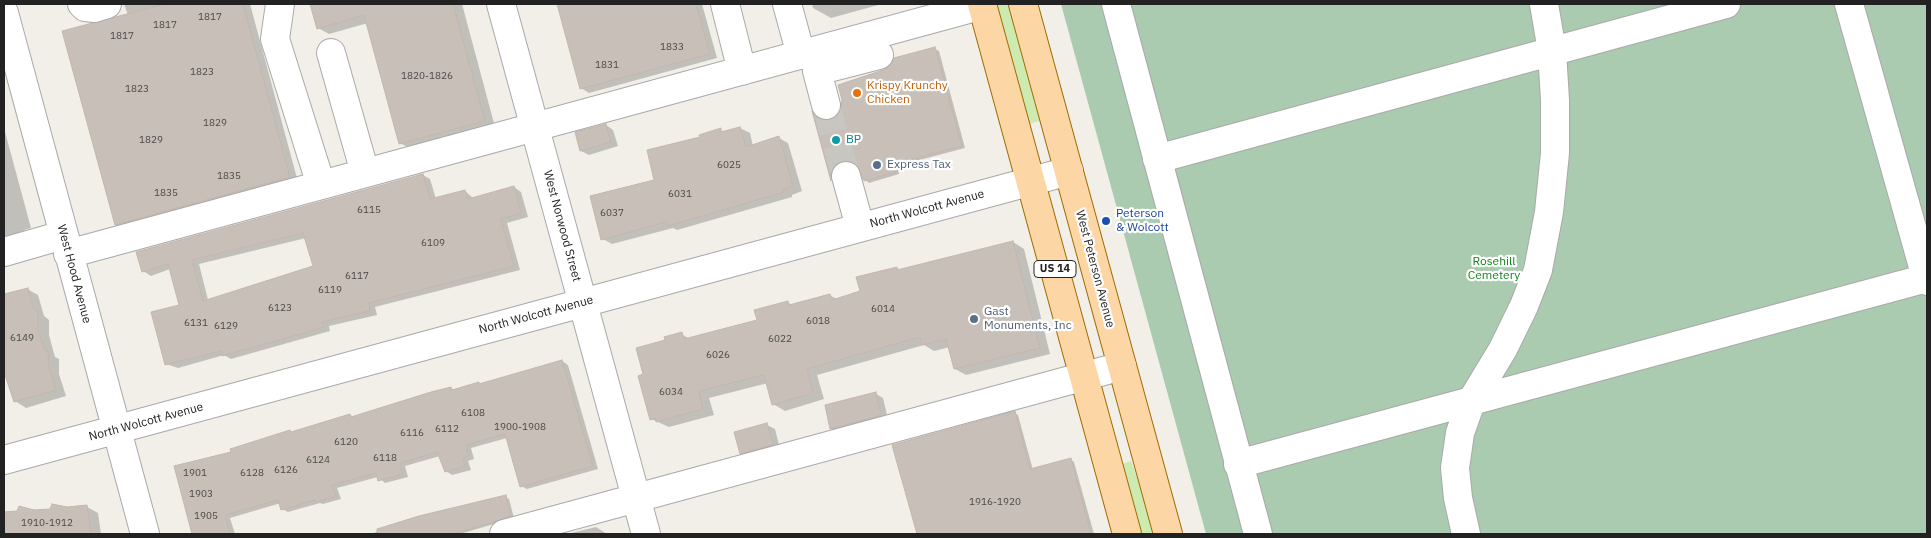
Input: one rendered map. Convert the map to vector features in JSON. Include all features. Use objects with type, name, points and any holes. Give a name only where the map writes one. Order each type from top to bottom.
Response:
[{"type":"main road","name":"US 14","points":[[983,4],[1127,534]]},
{"type":"main road","name":"West Peterson Avenue","points":[[1023,4],[1168,534]]},
{"type":"street","points":[[82,4],[85,7],[94,8],[107,4]]},
{"type":"street","points":[[280,4],[275,39],[321,185]]},
{"type":"street","name":"West Norwood Street","points":[[501,4],[646,534]]},
{"type":"street","points":[[725,4],[742,71]]},
{"type":"street","points":[[787,4],[801,55]]},
{"type":"street","points":[[4,252],[66,245],[321,185],[983,4]]},
{"type":"street","points":[[1116,4],[1258,534]]},
{"type":"street","points":[[1466,534],[1458,498],[1456,468],[1460,433],[1471,402],[1503,349],[1524,306],[1538,270],[1549,212],[1555,153],[1552,51],[1544,4]]},
{"type":"street","points":[[1157,159],[1726,4]]},
{"type":"street","points":[[1238,464],[1927,279],[1849,4]]},
{"type":"street","name":"West Hood Avenue","points":[[4,13],[145,534]]},
{"type":"street","points":[[331,53],[365,173]]},
{"type":"street","points":[[826,105],[817,71],[879,55]]},
{"type":"street","name":"North Wolcott Avenue","points":[[4,460],[1069,171]]},
{"type":"street","points":[[846,176],[860,227]]},
{"type":"street","points":[[504,534],[1122,366]]},
{"type":"green space","points":[[996,4],[1008,4],[1040,121],[1029,124]]},
{"type":"green space","name":"Rosehill Cemetery","points":[[1061,4],[1927,4],[1927,534],[1206,534]]},
{"type":"green space","points":[[1131,461],[1144,496],[1154,534],[1141,534],[1122,464]]},
{"type":"building","points":[[165,4],[243,4],[290,177],[115,225],[62,31]]},
{"type":"building","points":[[310,4],[453,4],[485,121],[399,144],[364,15],[317,29]]},
{"type":"building","points":[[557,4],[696,4],[710,54],[580,89]]},
{"type":"building","points":[[935,47],[962,146],[894,164],[896,172],[864,181],[857,165],[850,161],[842,161],[835,165],[831,172],[831,181],[812,111],[821,120],[830,120],[837,116],[841,109],[842,100],[838,85],[883,70],[890,66],[894,58]]},
{"type":"building","points":[[606,124],[611,142],[580,151],[575,132]]},
{"type":"building","points":[[740,127],[746,147],[779,136],[793,186],[783,190],[784,192],[696,218],[667,226],[666,222],[601,240],[590,196],[654,180],[647,150],[700,137],[699,135],[721,128],[721,132]]},
{"type":"building","points":[[423,174],[430,199],[465,190],[468,199],[514,186],[521,213],[501,219],[514,266],[369,303],[370,311],[322,322],[324,327],[304,333],[222,356],[221,351],[165,365],[151,312],[179,305],[168,264],[142,272],[136,252]],"holes":[[[303,233],[313,266],[203,301],[192,260]]]},
{"type":"building","points":[[1013,241],[1040,348],[954,369],[946,339],[922,345],[920,337],[807,369],[813,393],[772,405],[764,375],[699,391],[703,409],[656,422],[656,418],[650,420],[638,376],[643,374],[636,348],[665,340],[664,337],[682,332],[684,339],[757,320],[754,310],[788,301],[789,305],[830,294],[832,300],[860,291],[856,277],[897,267],[897,270]]},
{"type":"building","points":[[28,288],[33,309],[38,312],[38,328],[44,349],[48,351],[49,367],[56,390],[14,402],[4,372],[4,294]]},
{"type":"building","points":[[562,360],[593,466],[520,487],[505,434],[466,445],[469,455],[463,458],[465,466],[445,472],[437,452],[400,463],[402,474],[378,481],[376,473],[332,485],[336,496],[316,502],[315,500],[281,510],[278,500],[225,515],[230,534],[192,534],[174,466],[231,452],[230,449],[290,430],[291,432],[350,414],[351,417],[431,392],[451,387],[452,390],[479,382],[479,384]]},
{"type":"building","points":[[876,392],[881,415],[830,429],[825,405]]},
{"type":"building","points":[[1015,411],[1030,469],[1071,458],[1091,534],[917,534],[892,445]]},
{"type":"building","points":[[767,423],[773,445],[740,454],[734,432]]},
{"type":"building","points":[[506,495],[511,516],[494,522],[452,534],[377,534],[377,529],[419,516]]},
{"type":"building","points":[[52,504],[67,507],[87,505],[91,534],[4,534],[4,512],[17,511],[19,506],[34,510],[50,509]]},
{"type":"tunnel","points":[[826,105],[846,176]]},
{"type":"place","name":"Krispy Krunchy Chicken","points":[[857,93]]},
{"type":"place","name":"BP","points":[[836,140]]},
{"type":"place","name":"Express Tax","points":[[877,165]]},
{"type":"place","name":"Peterson & Wolcott","points":[[1106,221]]},
{"type":"place","name":"Gast Monuments, Inc","points":[[974,319]]}]
